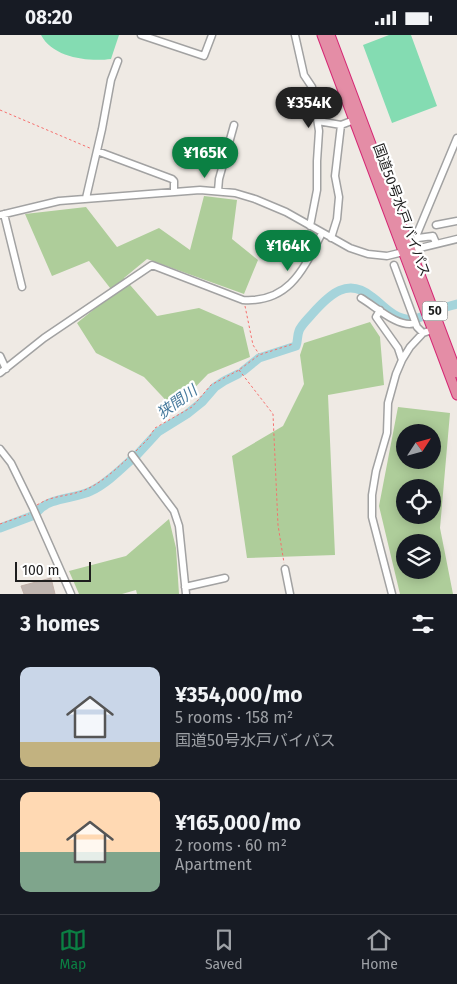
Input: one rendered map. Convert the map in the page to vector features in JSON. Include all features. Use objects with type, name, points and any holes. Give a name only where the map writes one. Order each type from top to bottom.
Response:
[{"type":"highway","name":"国道50号水戸バイパス","points":[[322,35],[354,120],[457,373]]},
{"type":"highway","name":"国道50号水戸バイパス","points":[[330,35],[407,251],[432,330],[457,395]]},
{"type":"street","points":[[141,35],[204,56],[212,35]]},
{"type":"street","points":[[295,35],[304,75],[312,87],[320,131],[317,190],[310,226]]},
{"type":"street","points":[[86,198],[111,80],[118,61]]},
{"type":"street","points":[[318,121],[341,125],[354,120]]},
{"type":"street","points":[[218,191],[219,179],[234,125]]},
{"type":"street","points":[[331,238],[337,219],[339,197],[335,176],[341,125]]},
{"type":"street","points":[[436,243],[433,236],[421,239],[418,238],[417,234],[457,138]]},
{"type":"street","points":[[97,151],[172,179],[174,191]]},
{"type":"street","points":[[22,287],[2,214],[37,205],[86,198],[200,189],[235,193],[275,207],[350,248],[368,254],[387,256],[457,239]]},
{"type":"street","points":[[436,225],[457,221]]},
{"type":"street","points":[[0,356],[3,371],[44,338],[152,265],[243,300],[265,299],[277,294],[291,284],[302,271],[322,233]]},
{"type":"street","points":[[394,265],[415,323],[423,333]]},
{"type":"street","points":[[361,297],[394,321],[411,325],[415,323]]},
{"type":"street","points":[[380,310],[376,317],[398,348],[402,360]]},
{"type":"street","points":[[392,594],[372,517],[371,504],[376,471],[387,433],[388,403],[396,374],[410,347],[423,333],[432,330]]},
{"type":"street","points":[[0,449],[11,463],[72,594]]},
{"type":"street","points":[[132,455],[174,511],[179,526],[185,591],[225,578]]},
{"type":"street","points":[[285,569],[290,594]]},
{"type":"path","points":[[0,111],[97,151]]},
{"type":"path","points":[[243,300],[253,345],[259,355]]},
{"type":"path","points":[[0,524],[33,510],[48,499],[76,493],[90,487],[132,455],[160,424],[192,407],[211,385],[239,370],[259,355],[292,344]]},
{"type":"path","points":[[239,370],[273,414],[278,525],[285,569]]},
{"type":"green space","points":[[41,35],[119,35],[111,59],[92,60],[72,57],[54,49]]},
{"type":"green space","points":[[389,35],[411,35],[437,106],[392,123],[363,45]]},
{"type":"green space","points":[[204,196],[237,200],[232,239],[258,260],[244,294],[147,259],[124,278],[157,316],[199,308],[243,327],[250,357],[208,374],[174,409],[144,377],[96,353],[77,323],[114,293],[89,261],[52,276],[25,214],[86,207],[117,247],[159,228],[190,250]]},
{"type":"green space","points":[[370,322],[380,337],[384,385],[328,395],[335,555],[247,558],[232,456],[283,426],[304,384],[300,355],[304,343]]},
{"type":"green space","points":[[398,407],[450,413],[441,516],[441,479],[396,479],[396,524],[440,524],[453,594],[400,594],[396,579],[441,579],[441,534],[396,534],[396,577],[379,506]]},
{"type":"green space","points":[[169,519],[176,548],[179,594],[137,594],[136,590],[122,594],[79,594],[69,571],[126,556]]},
{"type":"building","points":[[328,105],[332,115],[322,117],[320,108]]},
{"type":"building","points":[[51,578],[55,594],[24,594],[21,586]]},
{"type":"waterway","name":"狭間川","points":[[243,371],[259,358],[296,346],[298,333],[303,324],[319,306],[340,290],[355,288],[363,291],[394,314],[411,320]]},
{"type":"waterway","name":"狭間川","points":[[446,307],[457,304]]},
{"type":"waterway","name":"狭間川","points":[[415,319],[421,317]]},
{"type":"waterway","name":"狭間川","points":[[135,457],[158,432],[187,414],[202,402],[215,387],[238,374]]},
{"type":"waterway","name":"狭間川","points":[[38,511],[49,503],[85,494],[97,488],[131,460]]},
{"type":"waterway","name":"狭間川","points":[[0,528],[32,516]]}]
